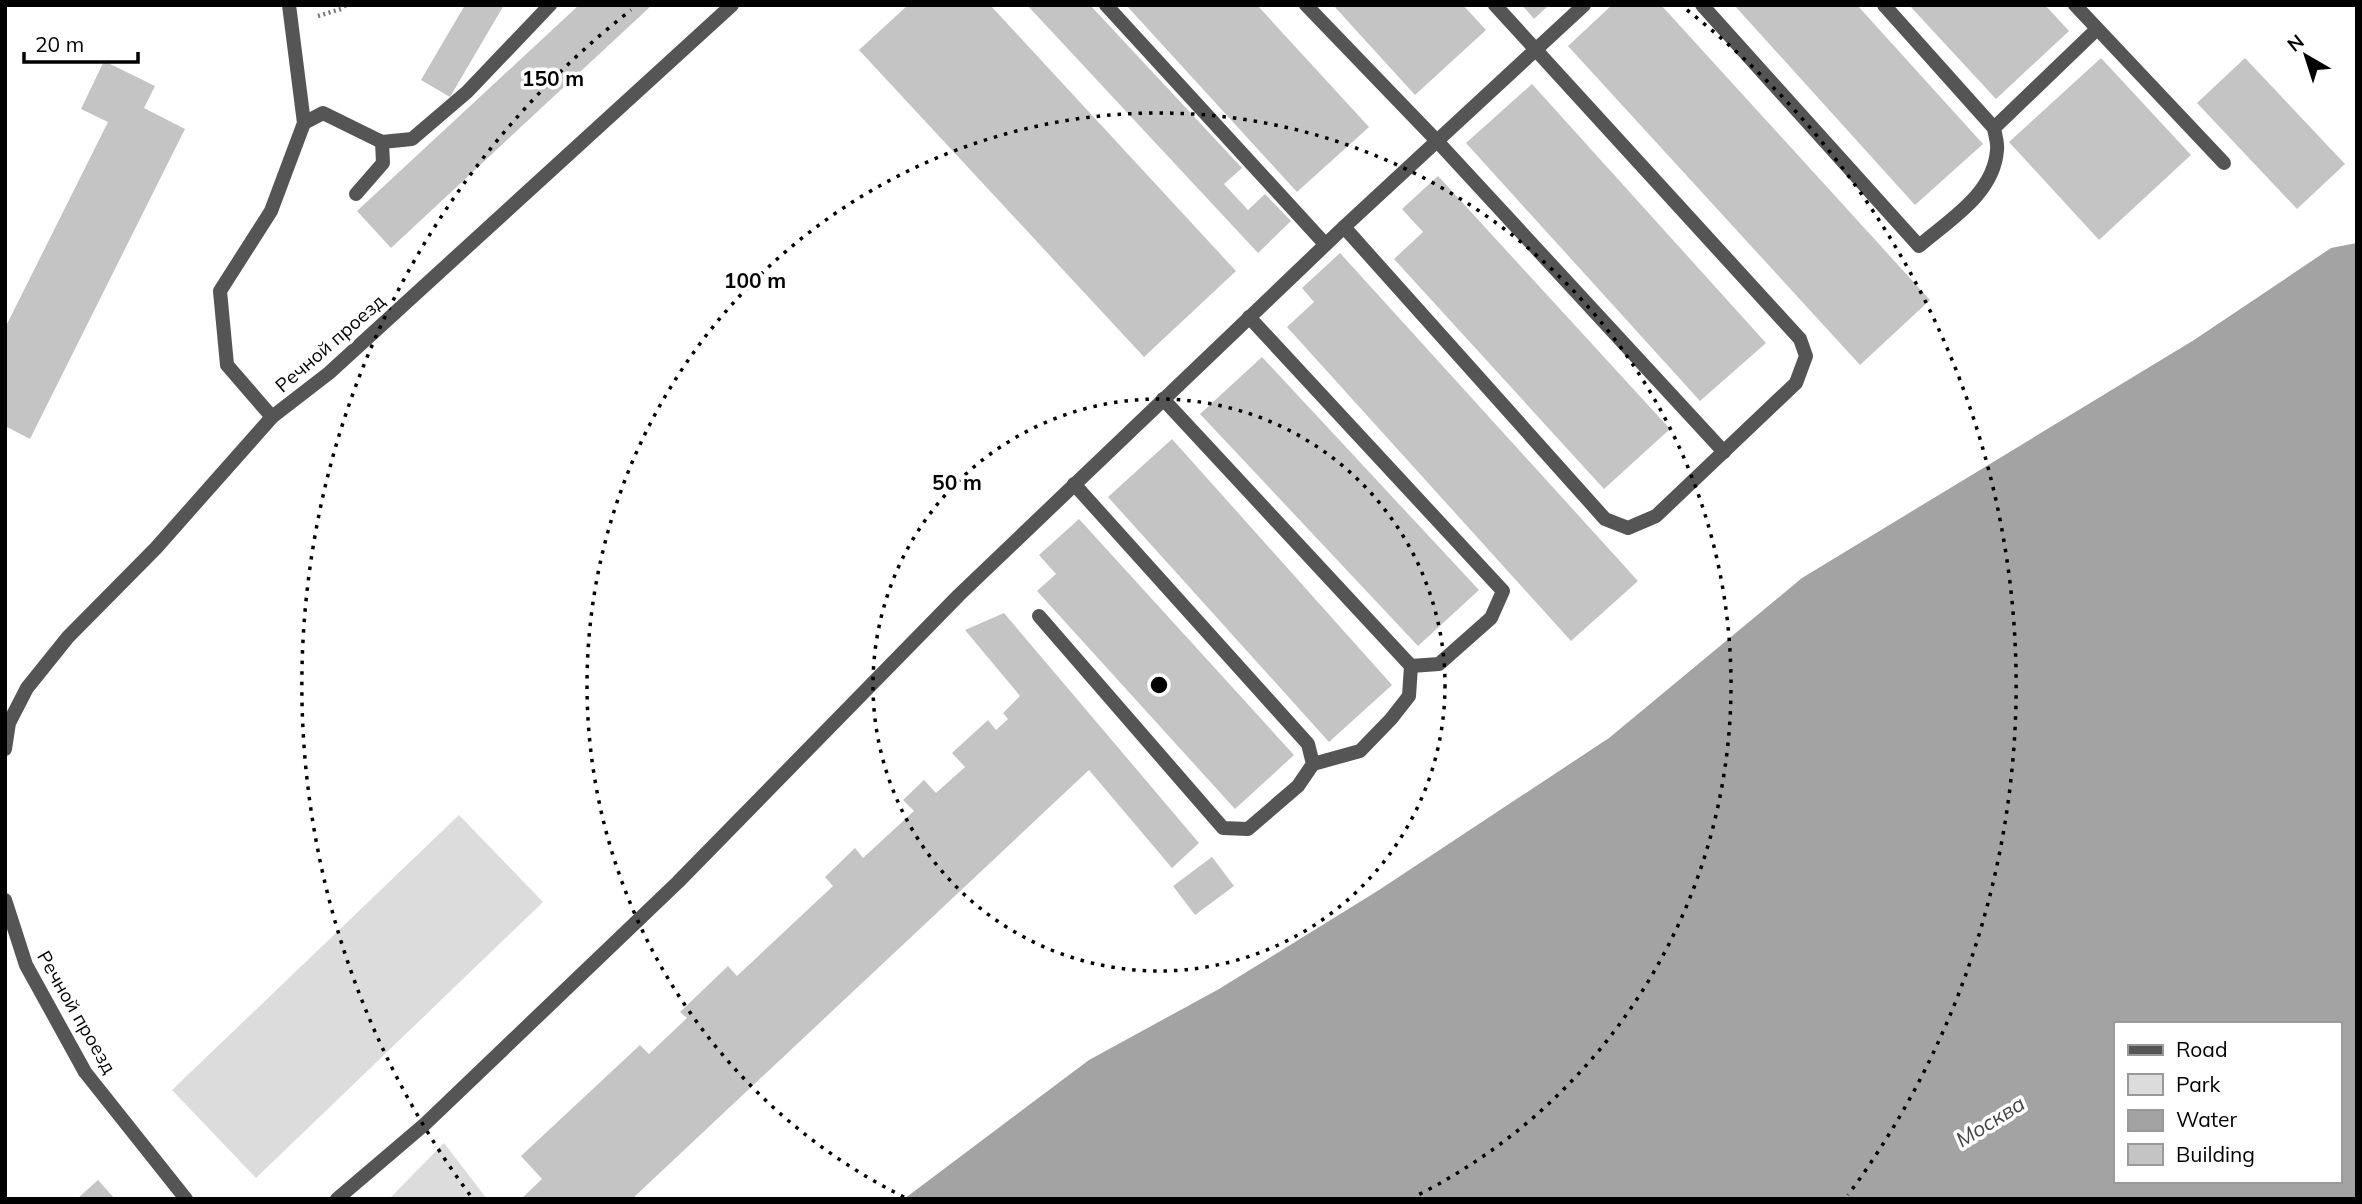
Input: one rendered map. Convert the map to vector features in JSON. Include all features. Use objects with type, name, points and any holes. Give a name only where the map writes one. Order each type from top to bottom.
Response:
[{"type":"street","points":[[272,417],[227,365],[220,291],[271,211],[304,123],[289,5]]},
{"type":"street","points":[[304,123],[323,113],[382,142],[412,139],[467,92],[550,5]]},
{"type":"street","name":"Речной проезд","points":[[5,750],[7,723],[27,688],[68,637],[156,548],[272,417],[329,373],[732,5]]},
{"type":"street","points":[[1106,5],[1325,244]]},
{"type":"street","points":[[1306,5],[1437,141],[1724,452]]},
{"type":"street","points":[[1344,227],[1605,519],[1628,528],[1656,516],[1796,383],[1806,356],[1800,339],[1495,5]]},
{"type":"street","points":[[337,1199],[425,1124],[678,883],[959,595],[1325,244],[1584,5]]},
{"type":"street","points":[[1702,5],[1919,246],[1987,185],[1997,150],[1994,128],[1884,5]]},
{"type":"street","points":[[2075,5],[2224,163]]},
{"type":"street","points":[[1994,128],[2097,29]]},
{"type":"street","points":[[356,194],[383,163],[382,142]]},
{"type":"street","points":[[1249,317],[1503,592],[1492,618],[1439,664],[1411,666]]},
{"type":"street","points":[[1039,617],[1223,828],[1248,829],[1298,786],[1313,764],[1360,751],[1409,696],[1411,666],[1163,399]]},
{"type":"street","points":[[1074,484],[1308,744],[1313,764]]},
{"type":"street","name":"Речной проезд","points":[[5,900],[26,965],[85,1072],[186,1199]]},
{"type":"green space","points":[[459,815],[543,902],[256,1178],[172,1090]]},
{"type":"green space","points":[[444,1143],[487,1199],[389,1199]]},
{"type":"water","name":"Москва","points":[[2357,243],[2357,1199],[904,1199],[1089,1060],[1219,989],[1379,890],[1609,738],[1802,578],[2194,340],[2331,248]]},
{"type":"building","points":[[465,5],[504,5],[450,97],[421,80]]},
{"type":"building","points":[[579,5],[652,5],[391,248],[357,211]]},
{"type":"building","points":[[908,5],[990,5],[1236,271],[1144,357],[859,50]]},
{"type":"building","points":[[1027,5],[1090,5],[1242,168],[1224,184],[1248,210],[1265,194],[1291,221],[1258,253]]},
{"type":"building","points":[[1126,5],[1257,5],[1369,127],[1297,192]]},
{"type":"building","points":[[1333,5],[1463,5],[1486,30],[1415,95]]},
{"type":"building","points":[[1522,5],[1549,5],[1534,19]]},
{"type":"building","points":[[1612,5],[1661,5],[1930,300],[1860,365],[1568,46]]},
{"type":"building","points":[[1734,5],[1857,5],[1983,144],[1915,205]]},
{"type":"building","points":[[1909,5],[2045,5],[2069,31],[1996,99]]},
{"type":"building","points":[[2101,58],[2191,155],[2099,240],[2009,142]]},
{"type":"building","points":[[2245,58],[2345,164],[2297,209],[2197,103]]},
{"type":"building","points":[[104,61],[155,86],[144,108],[185,129],[30,439],[5,426],[5,328],[108,122],[81,109]]},
{"type":"building","points":[[1532,84],[1766,343],[1700,401],[1466,143]]},
{"type":"building","points":[[1438,176],[1670,429],[1604,489],[1394,259],[1423,232],[1402,209]]},
{"type":"building","points":[[1340,253],[1638,581],[1571,641],[1287,327],[1314,302],[1302,288]]},
{"type":"building","points":[[1262,357],[1479,590],[1418,646],[1200,414]]},
{"type":"building","points":[[1172,439],[1392,685],[1329,742],[1108,497]]},
{"type":"building","points":[[1079,519],[1294,755],[1235,809],[1037,591],[1056,574],[1039,555]]},
{"type":"building","points":[[1004,613],[1199,843],[1172,868],[1089,770],[632,1199],[521,1199],[542,1179],[521,1156],[640,1045],[649,1054],[687,1018],[680,1012],[728,966],[737,976],[833,886],[825,877],[855,848],[863,858],[914,811],[903,800],[924,780],[936,793],[965,767],[952,753],[988,720],[996,730],[1008,719],[1003,713],[1020,696],[965,630]]},
{"type":"building","points":[[1212,857],[1234,886],[1195,915],[1173,886]]},
{"type":"building","points":[[98,1180],[115,1199],[77,1199]]}]
